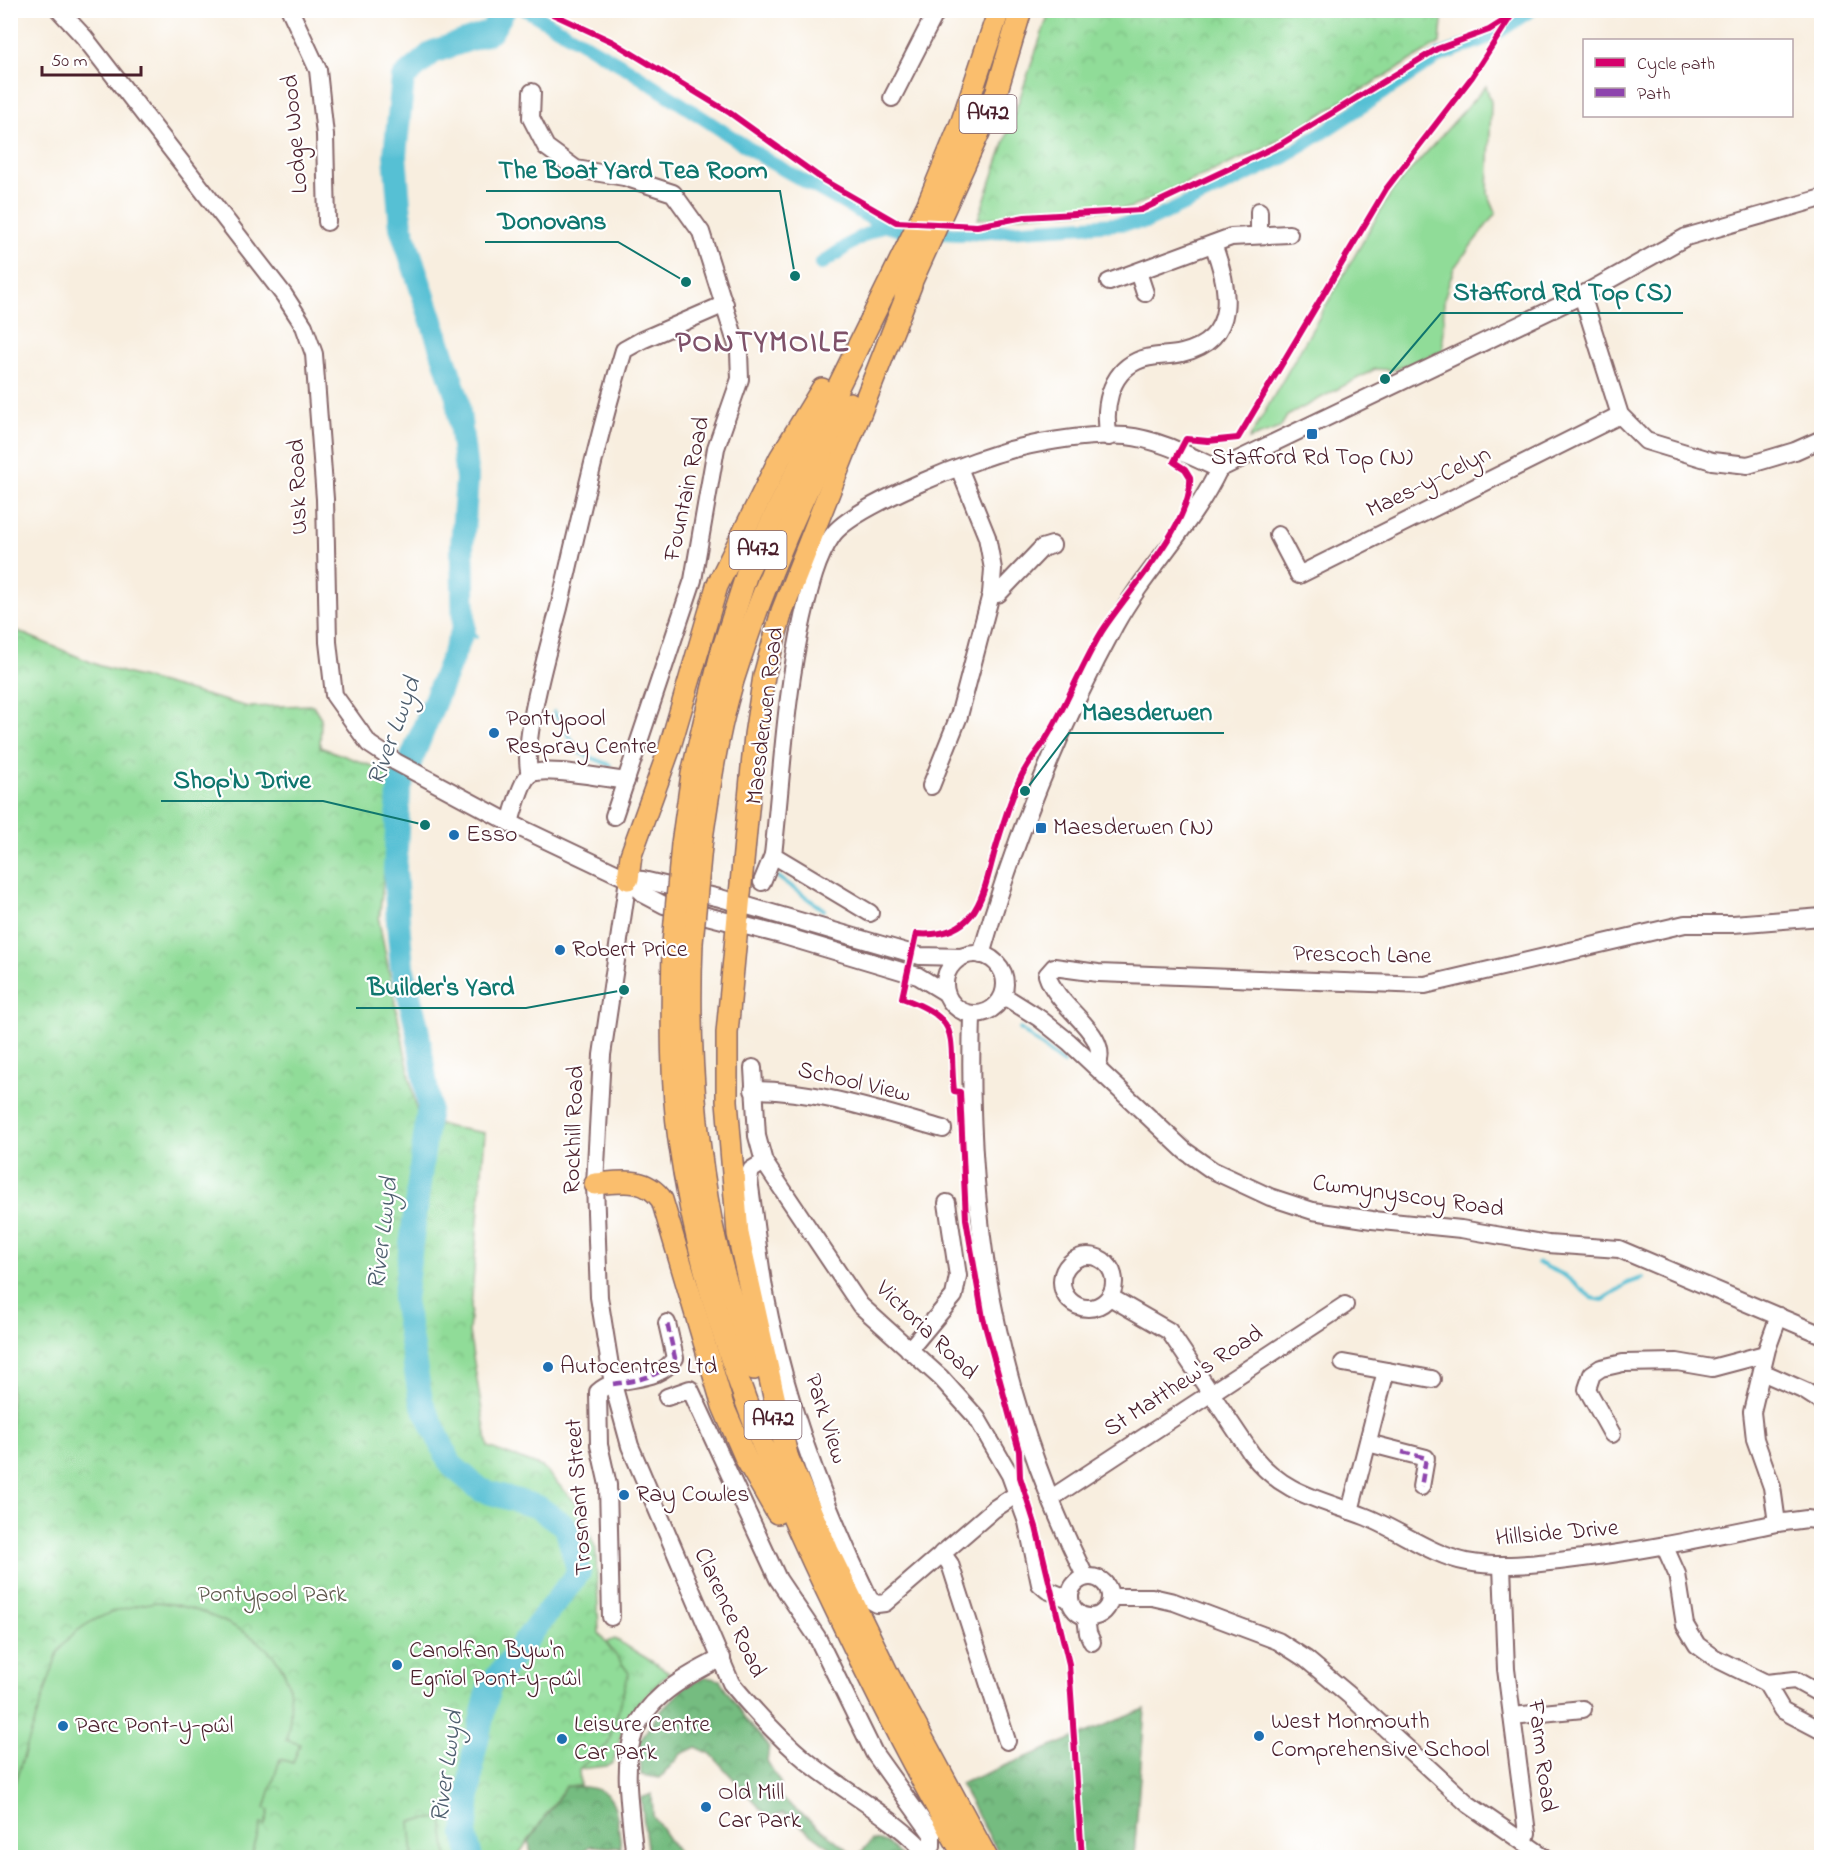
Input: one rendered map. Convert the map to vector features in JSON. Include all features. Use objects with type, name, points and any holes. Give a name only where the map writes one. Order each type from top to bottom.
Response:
[{"type":"main road","name":"A472","points":[[935,210],[999,10]]},
{"type":"main road","name":"A472","points":[[691,845],[740,659],[808,483],[935,210],[995,97],[1021,10]]},
{"type":"main road","name":"A472","points":[[902,281],[861,339],[748,570],[721,654],[692,774],[691,845],[682,944],[674,1090],[680,1147],[699,1253],[731,1362],[766,1459],[803,1543],[897,1733],[964,1857]]},
{"type":"main road","points":[[788,1460],[738,1234],[730,1166],[727,1101],[727,1033],[740,914],[755,735],[764,676],[776,633],[902,281]]},
{"type":"main road","points":[[628,879],[632,855],[669,750],[717,586],[780,458],[826,383],[861,339]]},
{"type":"main road","name":"A472","points":[[682,944],[698,1142],[713,1227],[734,1308],[788,1460],[903,1704],[987,1857]]},
{"type":"main road","points":[[595,1184],[642,1183],[650,1186],[662,1200],[723,1406],[746,1459],[779,1516],[803,1543]]},
{"type":"street","name":"Usk Road","points":[[59,10],[84,37],[284,295],[304,326],[314,354],[321,437],[324,567],[334,695],[369,744],[396,762],[510,823],[628,879],[643,880],[740,914]]},
{"type":"street","name":"Lodge Wood","points":[[290,10],[318,70],[325,135],[327,222]]},
{"type":"street","points":[[892,98],[937,10]]},
{"type":"street","name":"Fountain Road","points":[[532,92],[531,118],[546,147],[576,169],[624,177],[673,193],[701,232],[739,352],[740,379],[716,448],[693,580],[614,816]]},
{"type":"street","points":[[981,955],[1014,848],[1054,748],[1116,623],[1207,494],[1219,469],[1582,295],[1686,237],[1821,198]]},
{"type":"street","points":[[1259,211],[1259,235]]},
{"type":"street","points":[[1109,282],[1231,237],[1289,234]]},
{"type":"street","points":[[1109,436],[1106,416],[1108,399],[1117,378],[1126,368],[1150,357],[1173,356],[1194,350],[1204,344],[1222,324],[1227,299],[1226,285],[1213,244]]},
{"type":"street","points":[[1138,272],[1145,293]]},
{"type":"street","points":[[1582,295],[1620,415],[1646,441],[1712,461],[1748,465],[1795,451],[1821,439]]},
{"type":"street","points":[[530,774],[528,755],[540,685],[610,398],[624,350],[725,304]]},
{"type":"street","name":"Maes-y-Celyn","points":[[1278,535],[1299,575],[1620,415]]},
{"type":"street","name":"Maesderwen Road","points":[[762,882],[773,855],[791,669],[808,593],[821,557],[832,536],[858,512],[959,468],[1016,448],[1088,437],[1142,439],[1219,469]]},
{"type":"street","points":[[931,786],[959,716],[991,594],[993,569],[987,537],[959,468]]},
{"type":"street","points":[[991,594],[998,594],[1035,555],[1052,545]]},
{"type":"street","points":[[510,823],[524,781],[530,774],[546,771],[626,781]]},
{"type":"street","points":[[773,855],[852,908],[870,913]]},
{"type":"street","name":"Rockhill Road","points":[[613,1384],[599,1297],[595,1184],[602,1054],[628,879]]},
{"type":"street","points":[[740,914],[920,956],[981,955],[994,960],[1005,976],[1004,996],[993,1009],[972,1015],[954,1007],[946,993],[945,984],[949,968],[962,957]]},
{"type":"street","points":[[740,914],[918,976],[946,993]]},
{"type":"street","name":"Prescoch Lane","points":[[1097,1067],[1102,1056],[1098,1041],[1052,991],[1047,975],[1054,967],[1098,973],[1425,985],[1685,924],[1733,924],[1821,917]]},
{"type":"street","name":"Cwmynyscoy Road","points":[[1004,996],[1039,1018],[1097,1067],[1185,1151],[1212,1170],[1270,1197],[1313,1211],[1372,1220],[1461,1229],[1548,1244],[1619,1249],[1650,1260],[1716,1292],[1821,1335]]},
{"type":"street","points":[[972,1015],[971,1123],[977,1213],[990,1298],[1003,1362],[1024,1430],[1050,1499],[1085,1576]]},
{"type":"street","points":[[753,1068],[757,1136],[764,1162]]},
{"type":"street","name":"School View","points":[[753,1090],[777,1090],[831,1099],[944,1129]]},
{"type":"street","name":"Victoria Road","points":[[764,1162],[860,1305],[966,1403],[1001,1458],[1017,1494],[1026,1521],[1040,1584],[1047,1590],[1069,1599]]},
{"type":"street","name":"Park View","points":[[764,1162],[751,1170],[749,1179],[764,1288],[781,1364],[840,1540],[870,1600],[877,1604],[885,1603],[942,1553],[1017,1494]]},
{"type":"street","points":[[909,1350],[954,1296],[957,1286],[958,1276],[947,1203]]},
{"type":"street","name":"Hillside Drive","points":[[1110,1297],[1166,1328],[1264,1470],[1282,1485],[1303,1495],[1384,1524],[1441,1553],[1466,1562],[1502,1566],[1599,1557],[1777,1523],[1807,1519],[1821,1521]]},
{"type":"street","name":"St Matthew's Road","points":[[1050,1499],[1345,1305]]},
{"type":"street","points":[[1777,1523],[1772,1487],[1755,1439],[1752,1412],[1765,1354],[1779,1316]]},
{"type":"street","points":[[613,1384],[638,1380],[668,1367],[675,1358],[667,1323]]},
{"type":"street","points":[[1612,1434],[1587,1389],[1592,1374],[1600,1368],[1623,1364],[1677,1362],[1712,1368],[1765,1354]]},
{"type":"street","points":[[1343,1363],[1432,1379]]},
{"type":"street","points":[[1350,1511],[1386,1371]]},
{"type":"street","points":[[1762,1372],[1805,1391],[1821,1402]]},
{"type":"street","name":"Trosnant Street","points":[[611,1617],[608,1485],[599,1445],[598,1392],[613,1384]]},
{"type":"street","name":"Clarence Road","points":[[613,1384],[630,1446],[646,1487],[732,1683],[757,1715],[785,1742],[871,1806],[929,1855]]},
{"type":"street","points":[[667,1397],[690,1389],[778,1579],[817,1637],[874,1753],[932,1834],[929,1855]]},
{"type":"street","points":[[1368,1443],[1426,1458],[1421,1487]]},
{"type":"street","points":[[1664,1545],[1677,1574],[1686,1625],[1697,1645],[1715,1658],[1766,1683],[1795,1680],[1821,1695]]},
{"type":"street","points":[[942,1553],[950,1564],[1007,1741]]},
{"type":"street","name":"Farm Road","points":[[1502,1566],[1506,1669],[1527,1833],[1524,1843]]},
{"type":"street","points":[[1085,1576],[1103,1581],[1110,1597],[1105,1610],[1093,1617],[1086,1617],[1075,1611],[1069,1599],[1073,1584],[1085,1576]]},
{"type":"street","points":[[1110,1597],[1152,1597],[1174,1602],[1278,1641],[1306,1659],[1340,1688],[1468,1804],[1546,1857]]},
{"type":"street","points":[[1086,1617],[1092,1642]]},
{"type":"street","points":[[635,1857],[627,1776],[627,1754],[633,1734],[645,1713],[659,1696],[688,1674],[722,1658]]},
{"type":"street","points":[[1766,1683],[1782,1710],[1821,1731]]},
{"type":"street","points":[[1512,1716],[1583,1709]]},
{"type":"green space","points":[[1050,10],[1443,11],[1440,43],[1265,148],[1130,208],[978,219]]},
{"type":"green space","points":[[1486,86],[1491,102],[1488,194],[1496,213],[1454,268],[1444,299],[1443,351],[1393,370],[1375,369],[1287,416],[1280,428],[1249,439],[1392,191]]},
{"type":"green space","name":"Pontypool Park","points":[[10,628],[100,666],[248,707],[313,705],[321,718],[320,747],[394,774],[379,921],[418,1118],[449,1127],[485,1133],[469,1332],[488,1447],[542,1467],[576,1503],[596,1549],[599,1633],[629,1673],[608,1744],[579,1769],[580,1786],[566,1786],[517,1857],[11,1857]]},
{"type":"green space","points":[[157,1602],[189,1608],[224,1621],[255,1640],[268,1651],[284,1671],[290,1700],[290,1721],[286,1740],[300,1744],[293,1763],[280,1759],[265,1808],[269,1810],[265,1825],[261,1824],[251,1857],[11,1857],[11,1794],[58,1652],[77,1631],[89,1623],[129,1607]]},
{"type":"green space","points":[[615,1639],[669,1672],[634,1708],[621,1735],[613,1763],[607,1766],[579,1769],[594,1646]]},
{"type":"green space","points":[[706,1677],[720,1680],[746,1720],[769,1746],[767,1761],[781,1784],[775,1793],[857,1857],[843,1857],[783,1813],[768,1817],[711,1754],[696,1747],[681,1754],[660,1778],[641,1775],[640,1740],[660,1712],[686,1686]]},
{"type":"green space","points":[[1145,1709],[1134,1857],[1001,1857],[960,1784]]},
{"type":"green space","points":[[566,1786],[596,1789],[605,1793],[615,1808],[621,1848],[591,1846],[571,1857],[531,1857],[529,1841]]},
{"type":"green space","points":[[652,1794],[653,1816],[681,1857],[648,1857],[641,1798]]},
{"type":"green space","points":[[442,1818],[447,1857],[413,1857],[410,1821]]},
{"type":"green space","points":[[872,1840],[886,1842],[902,1857],[857,1857]]},
{"type":"waterway","name":"River Lwyd","points":[[471,1858],[465,1834],[473,1757],[489,1687],[579,1572],[566,1527],[538,1507],[481,1490],[451,1465],[421,1401],[404,1300],[429,1106],[417,1027],[402,967],[395,869],[399,790],[464,628],[462,546],[467,479],[457,397],[401,227],[395,155],[403,78],[433,52],[491,32],[504,10]]},
{"type":"waterway","points":[[526,10],[628,69],[770,162],[883,225],[901,230],[959,234],[1147,222],[1285,157],[1439,56],[1494,35],[1531,10]]},
{"type":"waterway","points":[[821,264],[883,225]]},
{"type":"waterway","points":[[464,628],[476,637]]},
{"type":"waterway","points":[[554,712],[580,753],[610,765]]},
{"type":"waterway","points":[[778,877],[824,910]]},
{"type":"waterway","points":[[1020,1029],[1064,1064]]},
{"type":"waterway","points":[[1538,1263],[1564,1275],[1592,1298],[1603,1300],[1628,1283],[1643,1278]]},
{"type":"marked path","points":[[613,1384],[647,1377],[670,1364],[675,1358],[667,1323]]},
{"type":"marked path","points":[[1402,1452],[1426,1458],[1421,1487]]},
{"type":"cycle path","points":[[544,10],[613,42],[730,113],[825,181],[896,222],[977,226],[1025,217],[1141,210],[1281,144],[1437,49],[1489,30],[1508,18]]},
{"type":"cycle path","points":[[1082,1858],[1069,1664],[1036,1527],[1020,1477],[1019,1451],[983,1318],[966,1219],[960,1092],[954,1091],[949,1032],[935,1014],[902,998],[916,934],[936,934],[951,930],[963,923],[980,901],[1021,776],[1052,729],[1101,633],[1156,558],[1181,515],[1188,495],[1190,477],[1185,469],[1174,462],[1186,439],[1208,441],[1238,438],[1386,189],[1472,77],[1515,10]]},
{"type":"place","name":"The Boat Yard Tea Room","points":[[795,276]]},
{"type":"place","name":"Donovans","points":[[686,282]]},
{"type":"place","name":"Stafford Rd Top (S)","points":[[1385,379]]},
{"type":"place","name":"Stafford Rd Top (N)","points":[[1312,434]]},
{"type":"place","name":"Pontypool Respray Centre","points":[[494,733]]},
{"type":"place","name":"Maesderwen","points":[[1025,791]]},
{"type":"place","name":"Shop'N Drive","points":[[425,825]]},
{"type":"place","name":"Maesderwen (N)","points":[[1041,828]]},
{"type":"place","name":"Esso","points":[[454,835]]},
{"type":"place","name":"Robert Price","points":[[560,950]]},
{"type":"place","name":"Builder's Yard","points":[[624,990]]},
{"type":"place","name":"Autocentres Ltd","points":[[548,1367]]},
{"type":"place","name":"Ray Cowles","points":[[624,1495]]},
{"type":"place","name":"Canolfan Byw'n Egnïol Pont-y-pŵl","points":[[397,1665]]},
{"type":"place","name":"Parc Pont-y-pŵl","points":[[63,1726]]},
{"type":"place","name":"West Monmouth Comprehensive School","points":[[1259,1736]]},
{"type":"place","name":"Leisure Centre Car Park","points":[[562,1739]]},
{"type":"place","name":"Old Mill Car Park","points":[[706,1807]]},
{"type":"district","name":"PONTYMOILE","points":[[763,344]]}]
